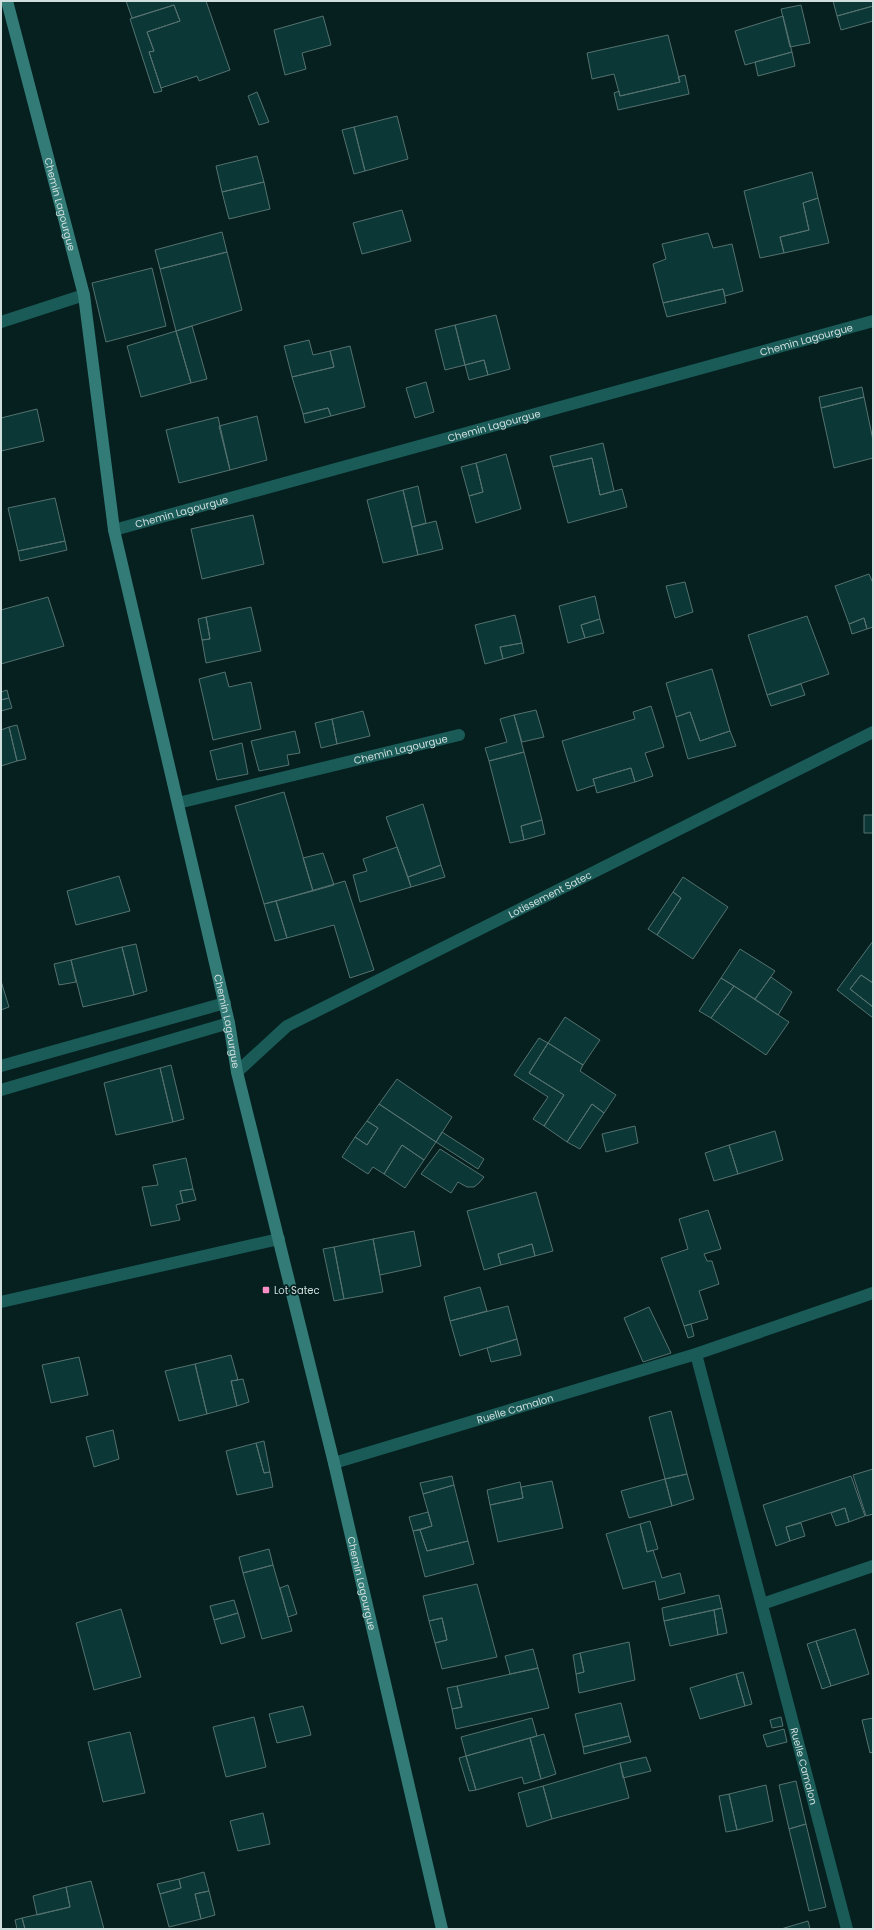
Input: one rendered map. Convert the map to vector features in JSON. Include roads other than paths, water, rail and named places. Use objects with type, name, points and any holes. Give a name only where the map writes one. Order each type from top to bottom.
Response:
[{"type":"street","name":"Chemin Lagourgue","points":[[7,1],[84,295],[114,530],[230,1023],[237,1072],[334,1463],[442,1929]]},
{"type":"street","points":[[1,322],[84,295]]},
{"type":"street","name":"Chemin Lagourgue","points":[[114,530],[873,321]]},
{"type":"street","name":"Lotissement Satec","points":[[237,1072],[287,1026],[873,732]]},
{"type":"street","name":"Chemin Lagourgue","points":[[178,803],[459,735]]},
{"type":"street","points":[[1,1066],[225,1003]]},
{"type":"street","points":[[1,1090],[230,1023]]},
{"type":"street","points":[[1,1302],[279,1239]]},
{"type":"street","name":"Ruelle Camalon","points":[[334,1463],[696,1354],[873,1293]]},
{"type":"street","name":"Ruelle Camalon","points":[[696,1354],[847,1929]]},
{"type":"street","points":[[762,1604],[873,1566]]},
{"type":"place","name":"Lot Satec","points":[[266,1290]]}]
